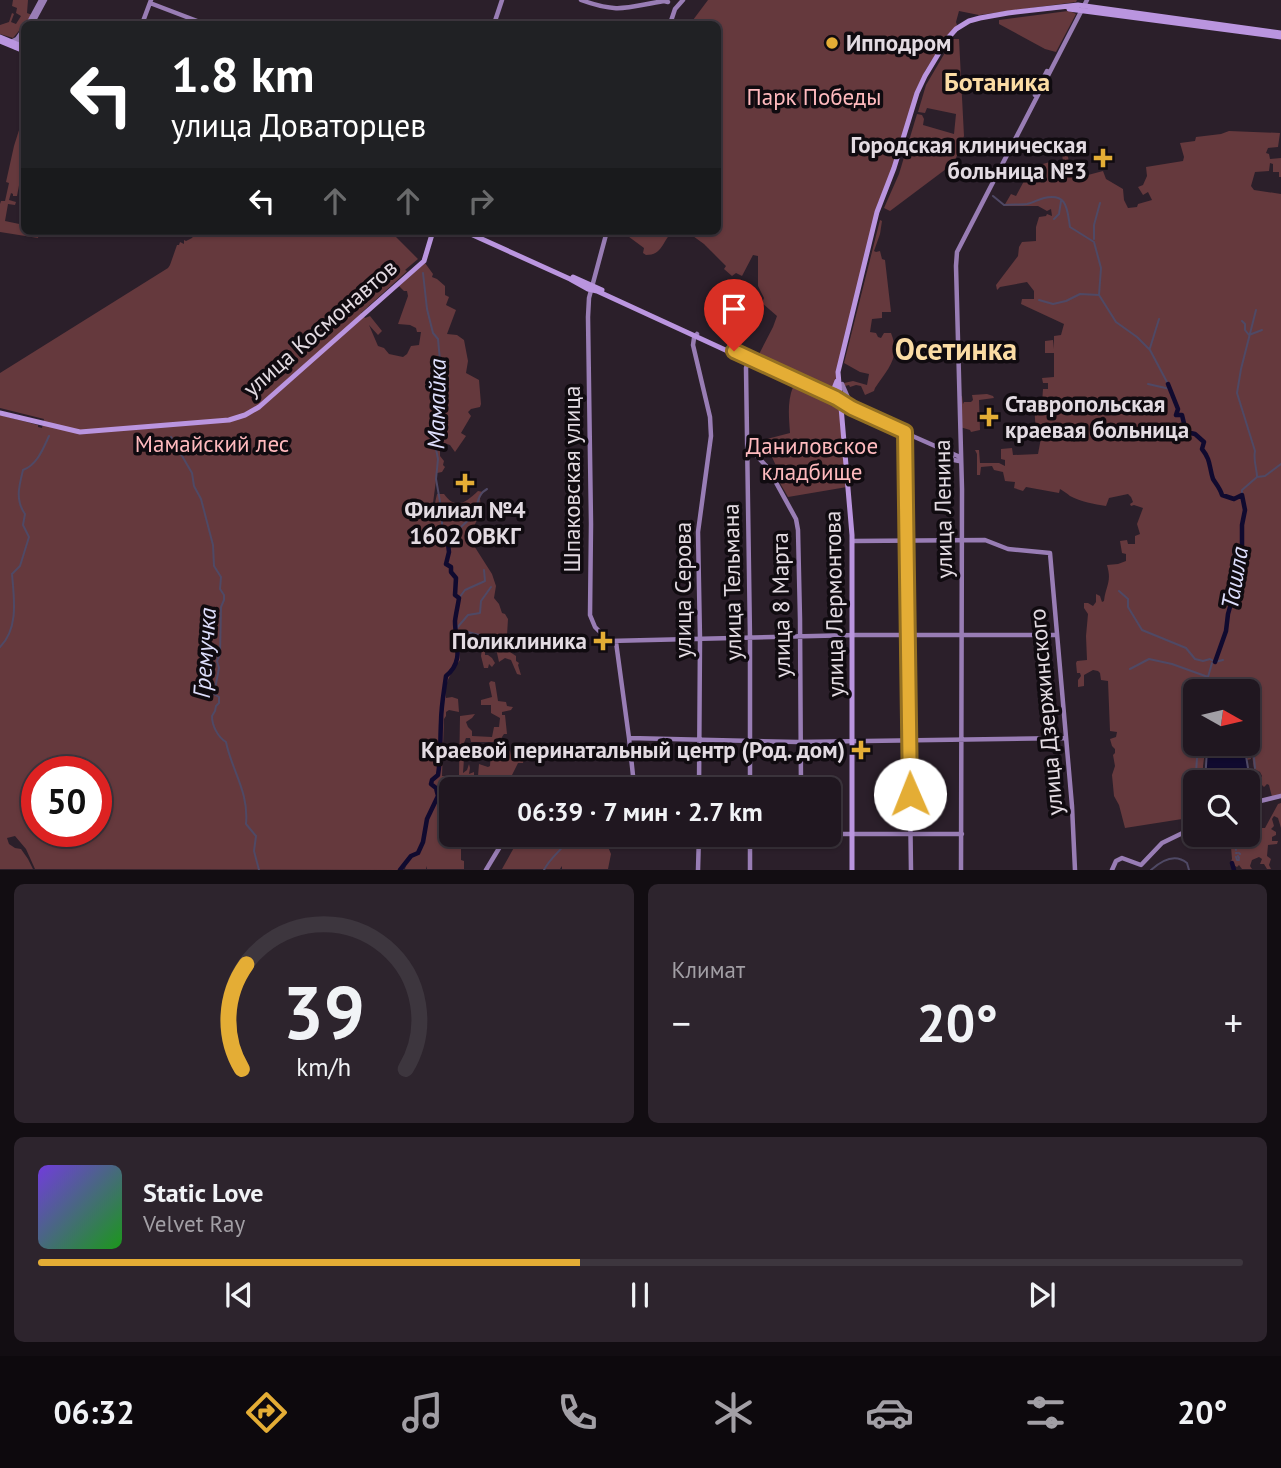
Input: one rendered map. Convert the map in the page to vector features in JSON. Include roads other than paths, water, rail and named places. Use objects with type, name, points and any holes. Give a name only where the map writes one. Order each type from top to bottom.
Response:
[{"type":"main road","name":"улица Лермонтова","points":[[843,403],[839,368],[880,213],[922,81],[952,33],[960,26],[974,19],[1083,5],[1281,35]]},
{"type":"main road","points":[[0,39],[21,48]]},
{"type":"main road","name":"улица Космонавтов","points":[[0,412],[78,432],[229,420],[245,415],[259,407],[424,261],[431,235]]},
{"type":"main road","points":[[473,235],[734,352],[749,364],[843,403]]},
{"type":"main road","points":[[481,235],[589,287]]},
{"type":"main road","name":"улица Лермонтова","points":[[853,870],[853,541],[842,384],[843,363],[860,285]]},
{"type":"main road","points":[[749,364],[824,392],[843,403]]},
{"type":"main road","points":[[824,392],[831,393],[835,389],[839,368]]},
{"type":"main road","points":[[843,403],[838,404],[843,413]]},
{"type":"street","points":[[32,21],[43,0]]},
{"type":"street","points":[[495,21],[502,0]]},
{"type":"street","points":[[580,0],[603,8],[622,9],[680,2],[671,21]]},
{"type":"street","points":[[143,21],[150,2],[198,21]]},
{"type":"street","points":[[665,2],[673,9],[673,15]]},
{"type":"street","name":"улица Ленина","points":[[961,870],[962,541],[956,258],[960,244],[1083,5]]},
{"type":"street","points":[[14,44],[21,33]]},
{"type":"street","points":[[14,44],[21,38]]},
{"type":"street","name":"Шпаковская улица","points":[[588,303],[606,235]]},
{"type":"street","name":"Шпаковская улица","points":[[595,272],[589,287],[588,303],[590,615],[593,624],[606,638],[616,642]]},
{"type":"street","name":"улица Серова","points":[[696,336],[691,336],[710,417],[711,436],[698,532],[699,777]]},
{"type":"street","points":[[694,348],[698,342],[696,336]]},
{"type":"street","name":"улица Тельмана","points":[[749,364],[747,450],[750,777]]},
{"type":"street","name":"улица Лермонтова","points":[[842,384],[849,404],[843,403]]},
{"type":"street","points":[[843,403],[937,447],[956,461],[960,458]]},
{"type":"street","points":[[905,432],[911,870]]},
{"type":"street","name":"улица 8 Марта","points":[[747,434],[749,448],[768,468],[797,523],[801,777]]},
{"type":"street","points":[[949,454],[956,453],[960,448]]},
{"type":"street","points":[[949,454],[961,472]]},
{"type":"street","name":"улица Дзержинского","points":[[962,541],[985,540],[1008,548],[1050,552],[1075,870]]},
{"type":"street","points":[[853,541],[962,541]]},
{"type":"street","points":[[633,777],[616,642],[854,635],[1057,635]]},
{"type":"street","points":[[629,738],[801,743],[1066,738]]},
{"type":"street","points":[[1260,801],[1281,796]]},
{"type":"street","points":[[1112,870],[1116,861],[1122,858],[1141,865],[1162,843],[1183,833]]},
{"type":"street","points":[[841,834],[962,834]]},
{"type":"street","points":[[486,870],[500,847]]},
{"type":"street","points":[[698,870],[699,847]]},
{"type":"street","points":[[750,847],[750,870]]},
{"type":"waterway","name":"Ташла","points":[[993,196],[1004,205],[1027,204],[1052,197],[1062,200],[1067,209],[1070,227],[1094,242],[1101,268],[1099,295],[1116,322],[1150,350],[1168,384]]},
{"type":"waterway","points":[[1054,219],[1059,214],[1061,201]]},
{"type":"waterway","points":[[1094,239],[1094,225],[1100,203]]},
{"type":"waterway","name":"Мамайка","points":[[423,273],[427,309],[433,333],[438,339],[441,385],[435,444],[438,459],[436,479],[442,525],[447,536],[471,517],[479,497],[487,489]]},
{"type":"waterway","points":[[1039,300],[1053,304],[1080,294],[1099,295]]},
{"type":"waterway","points":[[1256,310],[1237,393],[1255,451],[1257,477]]},
{"type":"waterway","points":[[1150,348],[1159,319]]},
{"type":"waterway","points":[[1242,321],[1249,335],[1262,330]]},
{"type":"waterway","points":[[1148,384],[1170,389]]},
{"type":"waterway","name":"Ташла","points":[[1168,384],[1178,409],[1176,415],[1182,415],[1186,432],[1195,434],[1204,442],[1202,449],[1222,495],[1234,499],[1242,495],[1245,510],[1242,553],[1232,569],[1229,591],[1232,600],[1226,631],[1215,662]]},
{"type":"waterway","points":[[1153,430],[1162,438],[1186,432]]},
{"type":"waterway","points":[[0,647],[13,622],[12,574],[20,566],[29,537],[23,525],[25,514],[19,498],[19,487],[23,470],[39,456],[49,436]]},
{"type":"waterway","name":"Гремучка","points":[[171,437],[192,473],[213,545],[214,566],[221,577],[220,589],[224,600],[221,607],[220,654],[217,661],[219,668],[214,694],[219,697],[219,703],[212,720],[218,734],[226,742],[243,792],[246,824],[256,836],[254,851],[259,870]]},
{"type":"waterway","points":[[1242,495],[1242,490],[1257,477],[1265,476],[1281,464]]},
{"type":"waterway","name":"Мамайка","points":[[400,870],[411,856],[418,853],[427,819],[438,796],[436,788],[431,784],[438,775],[439,768],[446,676],[455,664],[458,651],[455,621],[459,598],[455,595],[456,578],[451,567],[446,564],[449,552],[447,536]]},
{"type":"waterway","points":[[459,598],[465,590],[485,581],[484,570]]},
{"type":"waterway","points":[[456,629],[468,615],[480,613],[481,601],[491,587]]},
{"type":"waterway","points":[[1119,591],[1128,599],[1128,607],[1142,630],[1186,648],[1195,659],[1210,659],[1215,662]]},
{"type":"waterway","points":[[457,632],[490,637],[507,649]]},
{"type":"waterway","points":[[1130,669],[1149,659],[1208,677]]},
{"type":"waterway","name":"Ташла","points":[[1215,662],[1223,660]]},
{"type":"waterway","name":"Ташла","points":[[1207,679],[1212,663]]},
{"type":"waterway","name":"Ташла","points":[[1196,770],[1197,756]]},
{"type":"waterway","points":[[1254,756],[1255,768]]},
{"type":"waterway","points":[[544,870],[562,847]]},
{"type":"waterway","points":[[1236,857],[1239,860]]},
{"type":"waterway","points":[[1151,870],[1173,858],[1187,863],[1189,870]]},
{"type":"waterway","name":"Ташла","points":[[1232,863],[1234,870]]},
{"type":"place","name":"Ипподром","points":[[832,43]]},
{"type":"place","name":"Городская клиническая больница №3","points":[[1103,158]]},
{"type":"place","name":"Ставропольская краевая больница","points":[[989,417]]},
{"type":"place","name":"Филиал №4 1602 ОВКГ","points":[[465,483]]},
{"type":"place","name":"Поликлиника","points":[[603,641]]},
{"type":"place","name":"Краевой перинатальный центр (Род. дом)","points":[[861,750]]},
{"type":"district","name":"Ботаника","points":[[997,82]]},
{"type":"district","name":"Осетинка","points":[[956,350]]},
{"type":"park label","name":"Парк Победы","points":[[814,97]]},
{"type":"park label","name":"Мамайский лес","points":[[212,444]]},
{"type":"park label","name":"Даниловское кладбище","points":[[812,459]]}]
